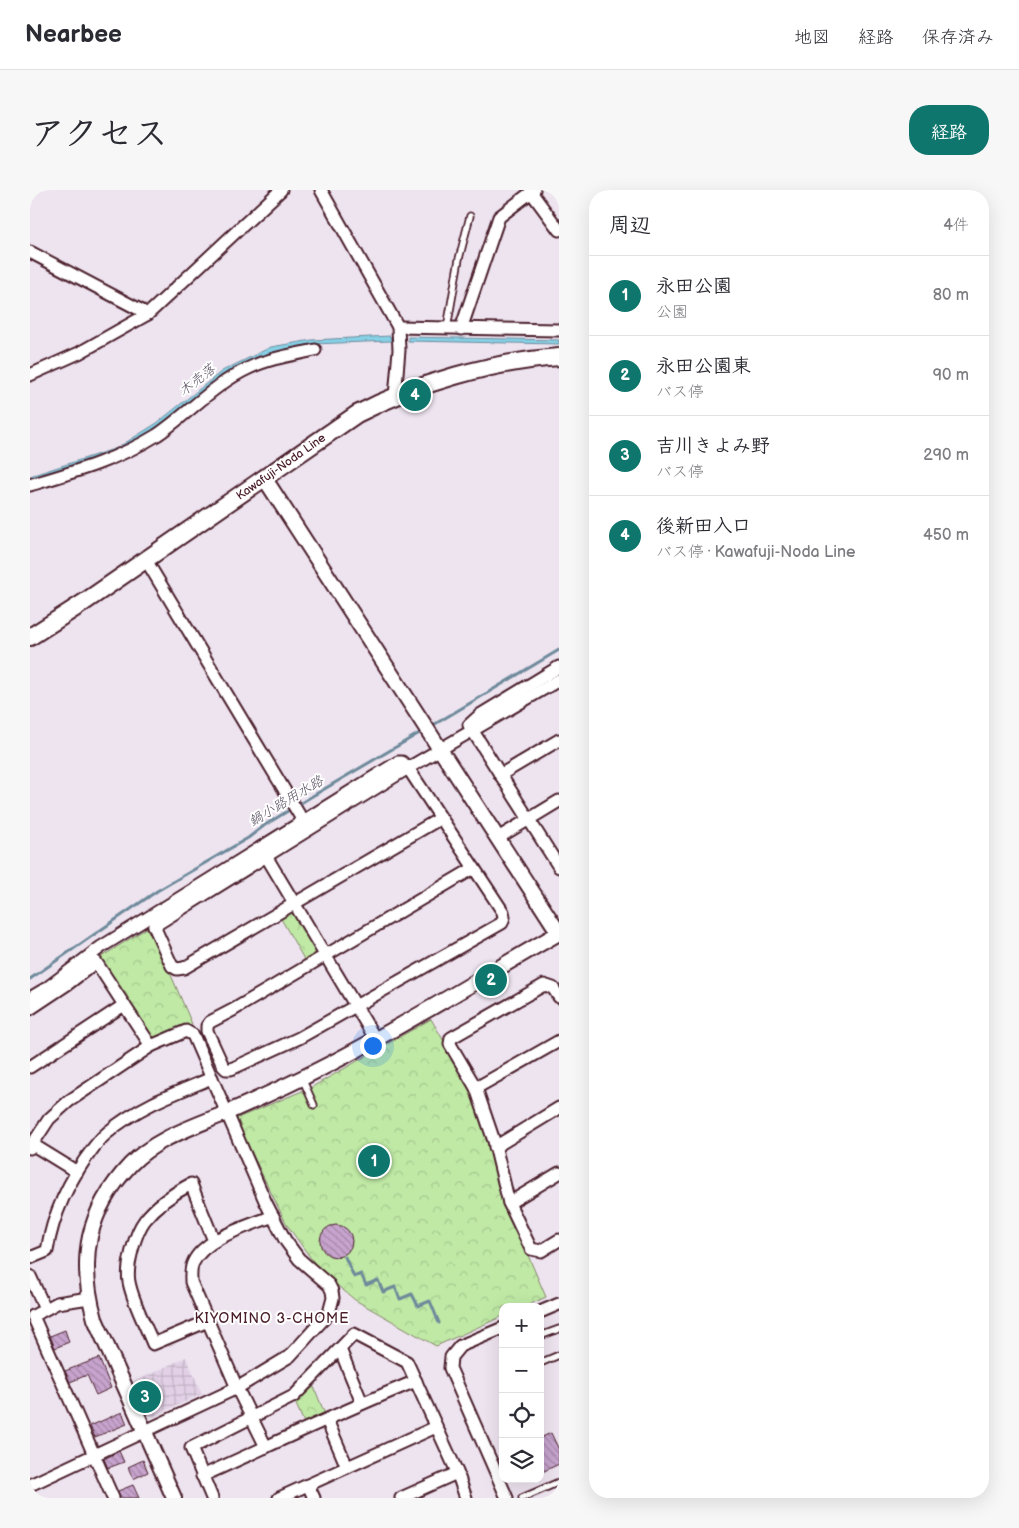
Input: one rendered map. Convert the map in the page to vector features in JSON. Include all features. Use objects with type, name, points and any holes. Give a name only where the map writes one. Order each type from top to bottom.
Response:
[{"type":"main road","name":"Kawafuji-Noda Line","points":[[30,637],[265,479],[340,425],[374,406],[429,384],[470,373],[534,359],[559,357]]},
{"type":"street","points":[[30,375],[79,353],[148,314],[281,190]]},
{"type":"street","points":[[321,190],[398,327],[399,350],[395,397]]},
{"type":"street","points":[[461,329],[499,217],[533,191],[559,230]]},
{"type":"street","points":[[30,252],[148,314]]},
{"type":"street","points":[[398,327],[559,330]]},
{"type":"street","points":[[30,485],[118,457],[158,434],[218,388],[247,369],[275,358],[315,350]]},
{"type":"street","points":[[174,1498],[95,1319],[89,1298],[86,1275],[86,1251],[97,1215],[111,1189],[132,1163],[164,1140],[302,1078],[376,1040],[559,933],[265,479]]},
{"type":"street","points":[[146,560],[303,821]]},
{"type":"street","points":[[558,863],[469,725],[480,715],[559,667]]},
{"type":"street","points":[[441,818],[184,968],[177,969],[172,966],[154,926],[439,749],[559,680]]},
{"type":"street","points":[[500,775],[559,740]]},
{"type":"street","points":[[30,998],[47,988],[101,947],[398,762],[402,762],[408,768],[474,868],[503,912],[502,923],[299,1038],[231,1070],[223,1066],[207,1030],[210,1022],[474,868]]},
{"type":"street","points":[[498,838],[528,818],[559,801]]},
{"type":"street","points":[[266,856],[376,1040]]},
{"type":"street","points":[[30,1009],[96,962],[151,1046]]},
{"type":"street","points":[[559,997],[553,988],[544,985],[451,1038],[450,1044],[476,1088],[495,1147],[509,1202],[531,1249],[541,1251],[559,1240]]},
{"type":"street","points":[[30,1067],[124,1005]]},
{"type":"street","points":[[30,1485],[237,1388],[290,1356],[329,1313],[333,1298],[332,1291],[328,1285],[299,1259],[285,1240],[194,1035],[190,1032],[186,1031],[151,1046],[69,1101],[49,1119],[31,1145],[77,1172]]},
{"type":"street","points":[[476,1088],[559,1041]]},
{"type":"street","points":[[30,1258],[47,1251],[50,1233],[66,1190],[84,1160],[105,1134],[132,1114],[165,1097],[212,1078]]},
{"type":"street","points":[[495,1147],[559,1108]]},
{"type":"street","points":[[509,1202],[559,1174]]},
{"type":"street","points":[[208,1321],[153,1344],[133,1296],[129,1282],[128,1265],[144,1220],[173,1194],[190,1184],[214,1241]]},
{"type":"street","points":[[266,1447],[237,1388],[191,1282],[192,1265],[199,1253],[214,1241],[273,1216]]},
{"type":"street","points":[[30,1276],[45,1309]]},
{"type":"street","points":[[89,1298],[58,1303],[31,1317],[113,1498]]},
{"type":"street","points":[[544,1310],[559,1304]]},
{"type":"street","points":[[499,1330],[460,1346],[452,1357],[450,1368],[507,1498]]},
{"type":"street","points":[[212,1498],[191,1448],[294,1396],[354,1334],[407,1362],[466,1498]]},
{"type":"street","points":[[340,1349],[362,1403]]},
{"type":"street","points":[[202,1476],[362,1403],[416,1381]]},
{"type":"street","points":[[328,1420],[347,1467]]},
{"type":"street","points":[[279,1498],[436,1427]]},
{"type":"street","points":[[400,1498],[457,1474]]},
{"type":"street","points":[[308,1485],[314,1498]]},
{"type":"lane","points":[[447,328],[459,259],[470,216]]},
{"type":"lane","points":[[302,1078],[314,1105]]},
{"type":"lane","points":[[544,1334],[559,1328]]},
{"type":"lane","points":[[544,1361],[559,1355]]},
{"type":"lane","points":[[128,1395],[148,1386]]},
{"type":"lane","points":[[522,1498],[559,1482]]},
{"type":"shaded area","points":[[186,1357],[202,1394],[154,1416],[148,1415],[134,1382]]},
{"type":"green space","points":[[290,911],[294,911],[318,953],[305,961],[280,917]]},
{"type":"green space","points":[[150,926],[192,1024],[156,1037],[152,1037],[98,959]]},
{"type":"green space","points":[[431,1019],[474,1093],[505,1202],[546,1297],[533,1303],[499,1303],[499,1318],[436,1346],[355,1300],[320,1271],[287,1225],[235,1119],[312,1087]]},
{"type":"green space","points":[[314,1387],[326,1417],[305,1425],[295,1402]]},
{"type":"water","points":[[390,336],[391,341],[313,344],[271,353],[218,381],[158,429],[117,452],[30,480],[30,476],[117,448],[157,423],[222,371],[271,347],[312,340]]},
{"type":"water","points":[[408,337],[559,340],[559,344],[408,341]]},
{"type":"building","points":[[336,1225],[348,1229],[352,1241],[348,1253],[336,1257],[324,1253],[320,1241],[324,1229]]},
{"type":"building","points":[[65,1330],[69,1342],[55,1348],[50,1336]]},
{"type":"building","points":[[99,1358],[111,1388],[96,1395],[87,1375],[70,1382],[65,1371]]},
{"type":"building","points":[[122,1412],[127,1424],[95,1437],[90,1426]]},
{"type":"building","points":[[551,1433],[559,1450],[559,1464],[544,1471],[544,1438]]},
{"type":"building","points":[[119,1451],[124,1462],[108,1468],[104,1459]]},
{"type":"building","points":[[143,1460],[148,1472],[133,1479],[128,1467]]},
{"type":"building","points":[[133,1485],[139,1498],[121,1498],[118,1491]]},
{"type":"waterway","name":"鍋小路用水路","points":[[430,727],[559,650]]},
{"type":"waterway","name":"鍋小路用水路","points":[[30,979],[157,891],[423,731]]},
{"type":"waterway","points":[[345,1257],[354,1277],[361,1274],[366,1285],[378,1280],[383,1292],[395,1287],[400,1299],[412,1294],[418,1306],[430,1301],[439,1323]]},
{"type":"place","name":"後新田入口","points":[[415,395]]},
{"type":"place","name":"永田公園東","points":[[491,980]]},
{"type":"place","name":"永田公園","points":[[374,1161]]},
{"type":"place","name":"吉川きよみ野","points":[[145,1397]]},
{"type":"district","name":"KIYOMINO 3-CHOME","points":[[272,1318]]},
{"type":"water label","name":"木売落","points":[[197,380]]}]
